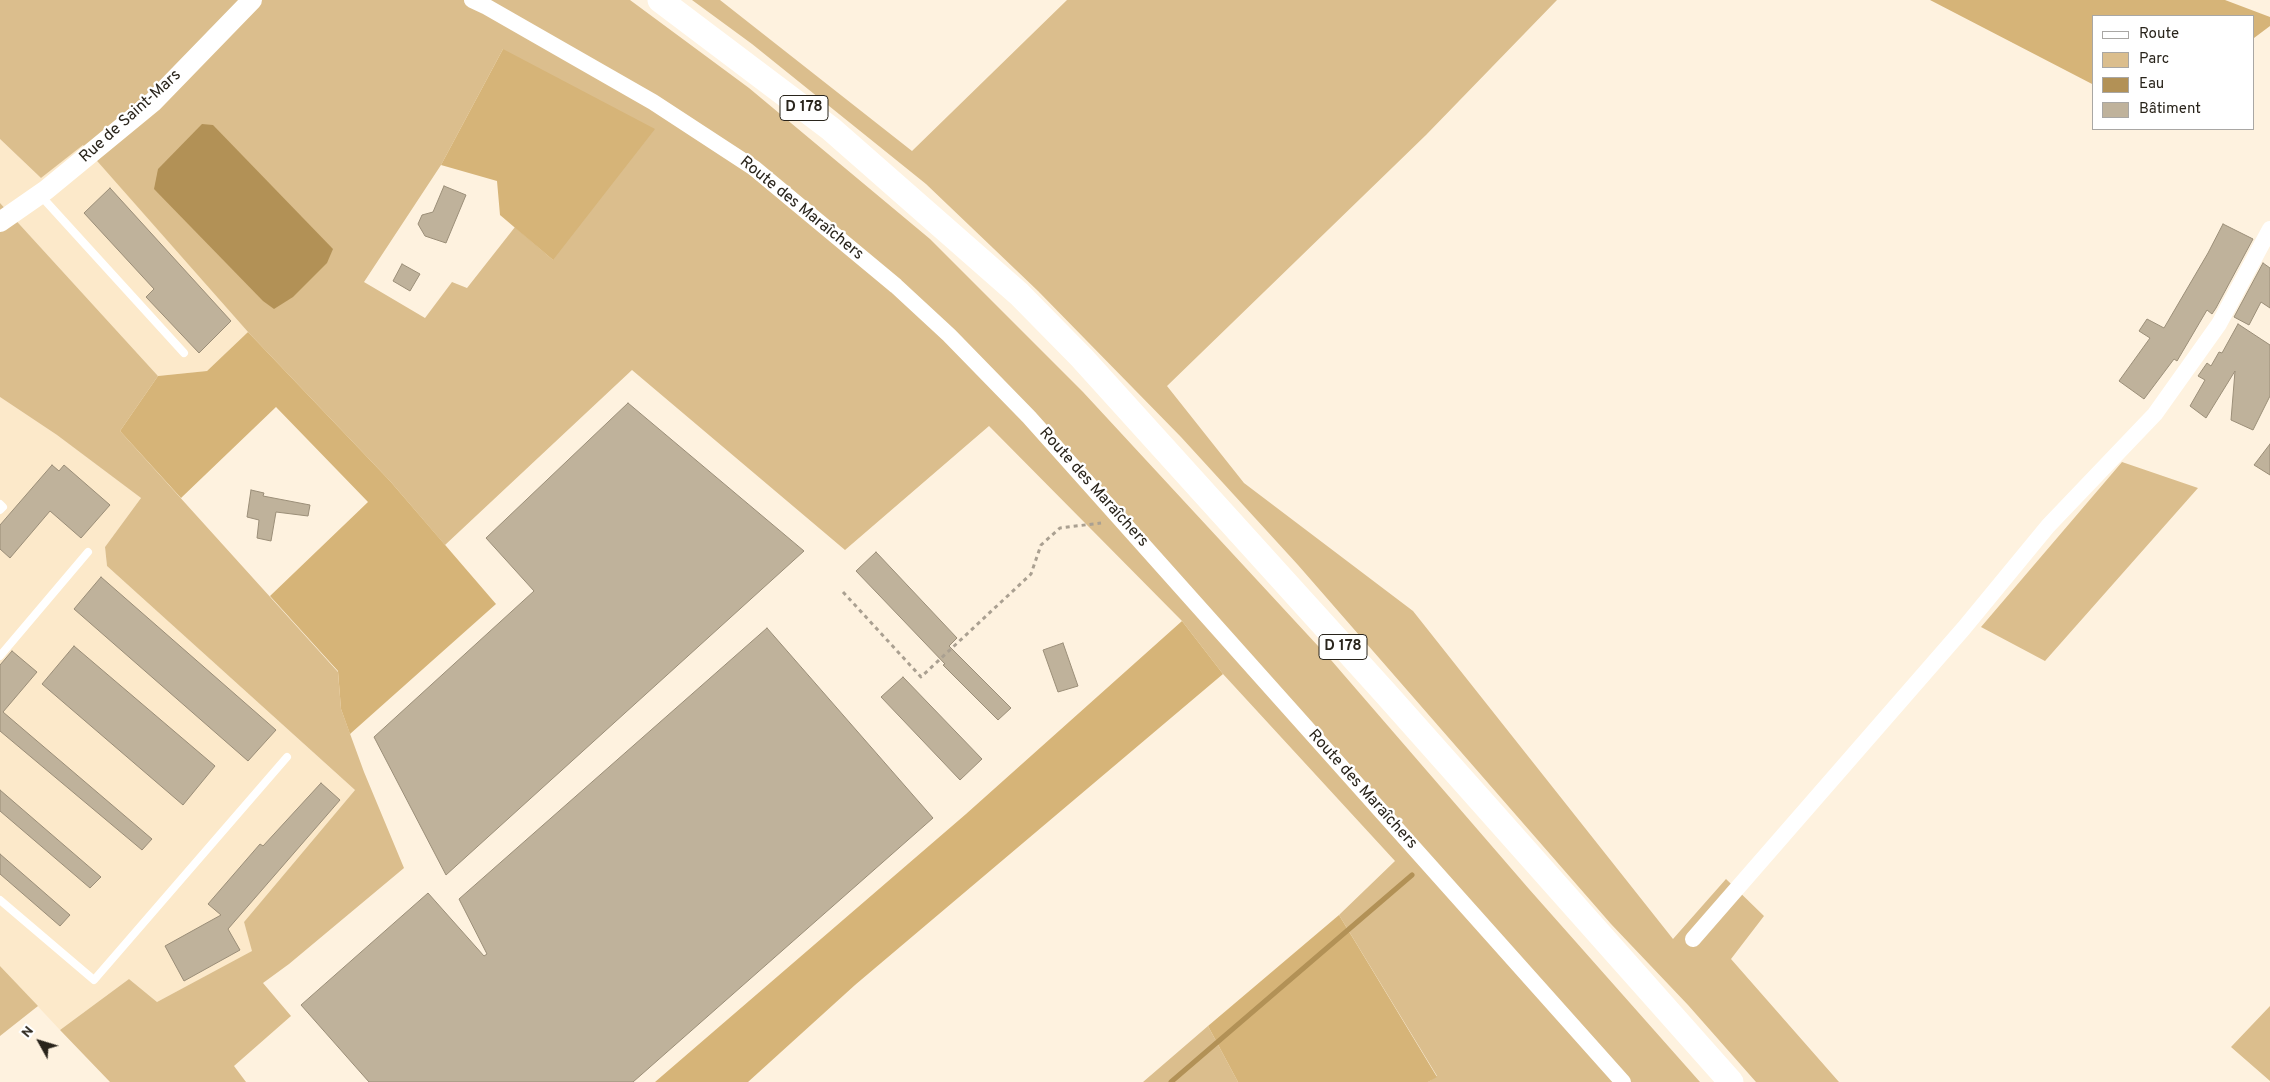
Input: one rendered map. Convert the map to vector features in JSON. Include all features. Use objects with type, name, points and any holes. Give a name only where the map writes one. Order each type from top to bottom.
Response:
[{"type":"main road","name":"D 178","points":[[660,0],[831,129],[998,275],[1076,351],[1388,696],[1731,1082]]},
{"type":"street","name":"Rue de Saint-Mars","points":[[0,222],[40,195],[153,102],[252,0]]},
{"type":"street","name":"Route des Maraîchers","points":[[472,0],[654,102],[754,168],[896,286],[949,335],[1029,417],[1623,1082]]},
{"type":"street","points":[[1693,939],[1957,636],[2048,526],[2154,414],[2218,324],[2270,229]]},
{"type":"lane","points":[[40,195],[184,353]]},
{"type":"lane","points":[[0,504],[3,507],[0,510]]},
{"type":"lane","points":[[0,656],[88,552]]},
{"type":"lane","points":[[0,900],[94,980],[287,757]]},
{"type":"path","points":[[843,592],[921,677],[1032,574],[1042,545],[1060,528],[1100,523],[1128,528]]},
{"type":"shaded area","points":[[1930,0],[2225,0],[2270,17],[2270,26],[2255,37],[2255,15],[2092,15],[2092,84]]},
{"type":"shaded area","points":[[503,49],[655,129],[553,260],[500,215],[497,181],[441,165]]},
{"type":"shaded area","points":[[0,139],[41,178],[83,144],[248,332],[207,371],[158,376],[0,203]]},
{"type":"shaded area","points":[[248,332],[390,481],[496,604],[350,734],[341,709],[338,671],[270,596],[368,502],[276,407],[181,498],[120,431],[158,376],[207,371]]},
{"type":"shaded area","points":[[0,397],[57,435],[141,498],[105,547],[107,566],[355,790],[244,922],[253,951],[157,1002],[129,979],[60,1030],[0,966]]},
{"type":"shaded area","points":[[1182,621],[1223,674],[855,985],[748,1082],[655,1082],[966,814]]},
{"type":"shaded area","points":[[1339,915],[1437,1077],[1428,1082],[1238,1082],[1208,1026]]},
{"type":"green space","points":[[0,0],[630,0],[749,88],[930,239],[1083,392],[1331,660],[1529,889],[1700,1082],[1428,1082],[1437,1076],[1339,915],[1395,861],[1223,674],[1182,621],[989,426],[845,550],[632,370],[445,545],[390,481],[248,332],[83,145],[41,178],[0,139]],"holes":[[[503,49],[553,260],[515,227],[467,288],[452,282],[425,318],[364,282],[441,165]]]},
{"type":"green space","points":[[692,0],[720,0],[912,151],[1067,0],[1557,0],[1426,135],[1167,386],[1244,483],[1413,611],[1673,939],[1726,879],[1764,916],[1731,959],[1839,1082],[1756,1082],[1688,1005],[1611,924],[1298,565],[1181,437],[1038,291],[926,184],[752,44]]},
{"type":"green space","points":[[0,203],[158,376],[120,431],[338,672],[341,709],[364,772],[404,868],[289,964],[263,983],[291,1016],[234,1066],[246,1082],[110,1082],[60,1030],[129,979],[157,1002],[252,951],[244,922],[355,790],[107,566],[105,547],[141,498],[57,435],[0,397]]},
{"type":"green space","points":[[2122,462],[2198,488],[2045,661],[1981,627]]},
{"type":"green space","points":[[0,966],[38,1006],[0,1036]]},
{"type":"green space","points":[[2270,1006],[2270,1081],[2231,1047]]},
{"type":"green space","points":[[1208,1026],[1238,1082],[1143,1082]]},
{"type":"water","points":[[202,124],[213,125],[333,249],[327,263],[293,297],[274,309],[263,301],[154,189],[158,169]]},
{"type":"building","points":[[444,186],[466,195],[446,243],[425,236],[418,224],[422,215],[433,212]]},
{"type":"building","points":[[110,188],[231,321],[199,353],[146,297],[154,289],[84,213]]},
{"type":"building","points":[[2223,224],[2253,239],[2212,314],[2207,310],[2177,361],[2174,359],[2144,399],[2119,381],[2150,338],[2139,331],[2147,319],[2164,328]]},
{"type":"building","points":[[2263,263],[2270,268],[2270,308],[2261,302],[2249,325],[2234,317]]},
{"type":"building","points":[[402,264],[420,274],[410,291],[393,281]]},
{"type":"building","points":[[2238,324],[2270,345],[2270,396],[2253,430],[2231,420],[2235,371],[2206,418],[2190,406],[2205,380],[2198,376],[2207,363],[2211,366],[2219,352],[2222,353]]},
{"type":"building","points":[[628,403],[804,551],[446,875],[374,737],[534,591],[486,538]]},
{"type":"building","points":[[2270,444],[2270,475],[2254,465]]},
{"type":"building","points":[[52,465],[59,471],[64,465],[110,505],[81,538],[50,511],[10,558],[0,549],[0,525]]},
{"type":"building","points":[[251,490],[264,493],[263,496],[310,505],[308,516],[276,512],[271,541],[257,538],[259,520],[247,517]]},
{"type":"building","points":[[876,552],[957,638],[949,646],[1011,708],[998,720],[943,665],[945,664],[856,571]]},
{"type":"building","points":[[101,577],[276,730],[248,761],[74,609]]},
{"type":"building","points":[[767,628],[933,818],[633,1082],[369,1082],[301,1005],[428,893],[484,956],[487,954],[459,899]]},
{"type":"building","points":[[1063,643],[1078,686],[1058,692],[1043,650]]},
{"type":"building","points":[[74,646],[215,766],[183,805],[42,684]]},
{"type":"building","points":[[12,651],[37,672],[3,712],[152,839],[142,850],[0,731],[0,665]]},
{"type":"building","points":[[903,677],[982,759],[960,780],[881,697]]},
{"type":"building","points":[[321,783],[340,800],[228,929],[240,950],[184,981],[165,946],[221,915],[208,904],[260,844],[263,846]]},
{"type":"building","points":[[0,790],[101,877],[90,888],[0,811]]},
{"type":"building","points":[[0,854],[70,915],[60,926],[0,874]]},
{"type":"waterway","points":[[1171,1082],[1412,875]]}]
